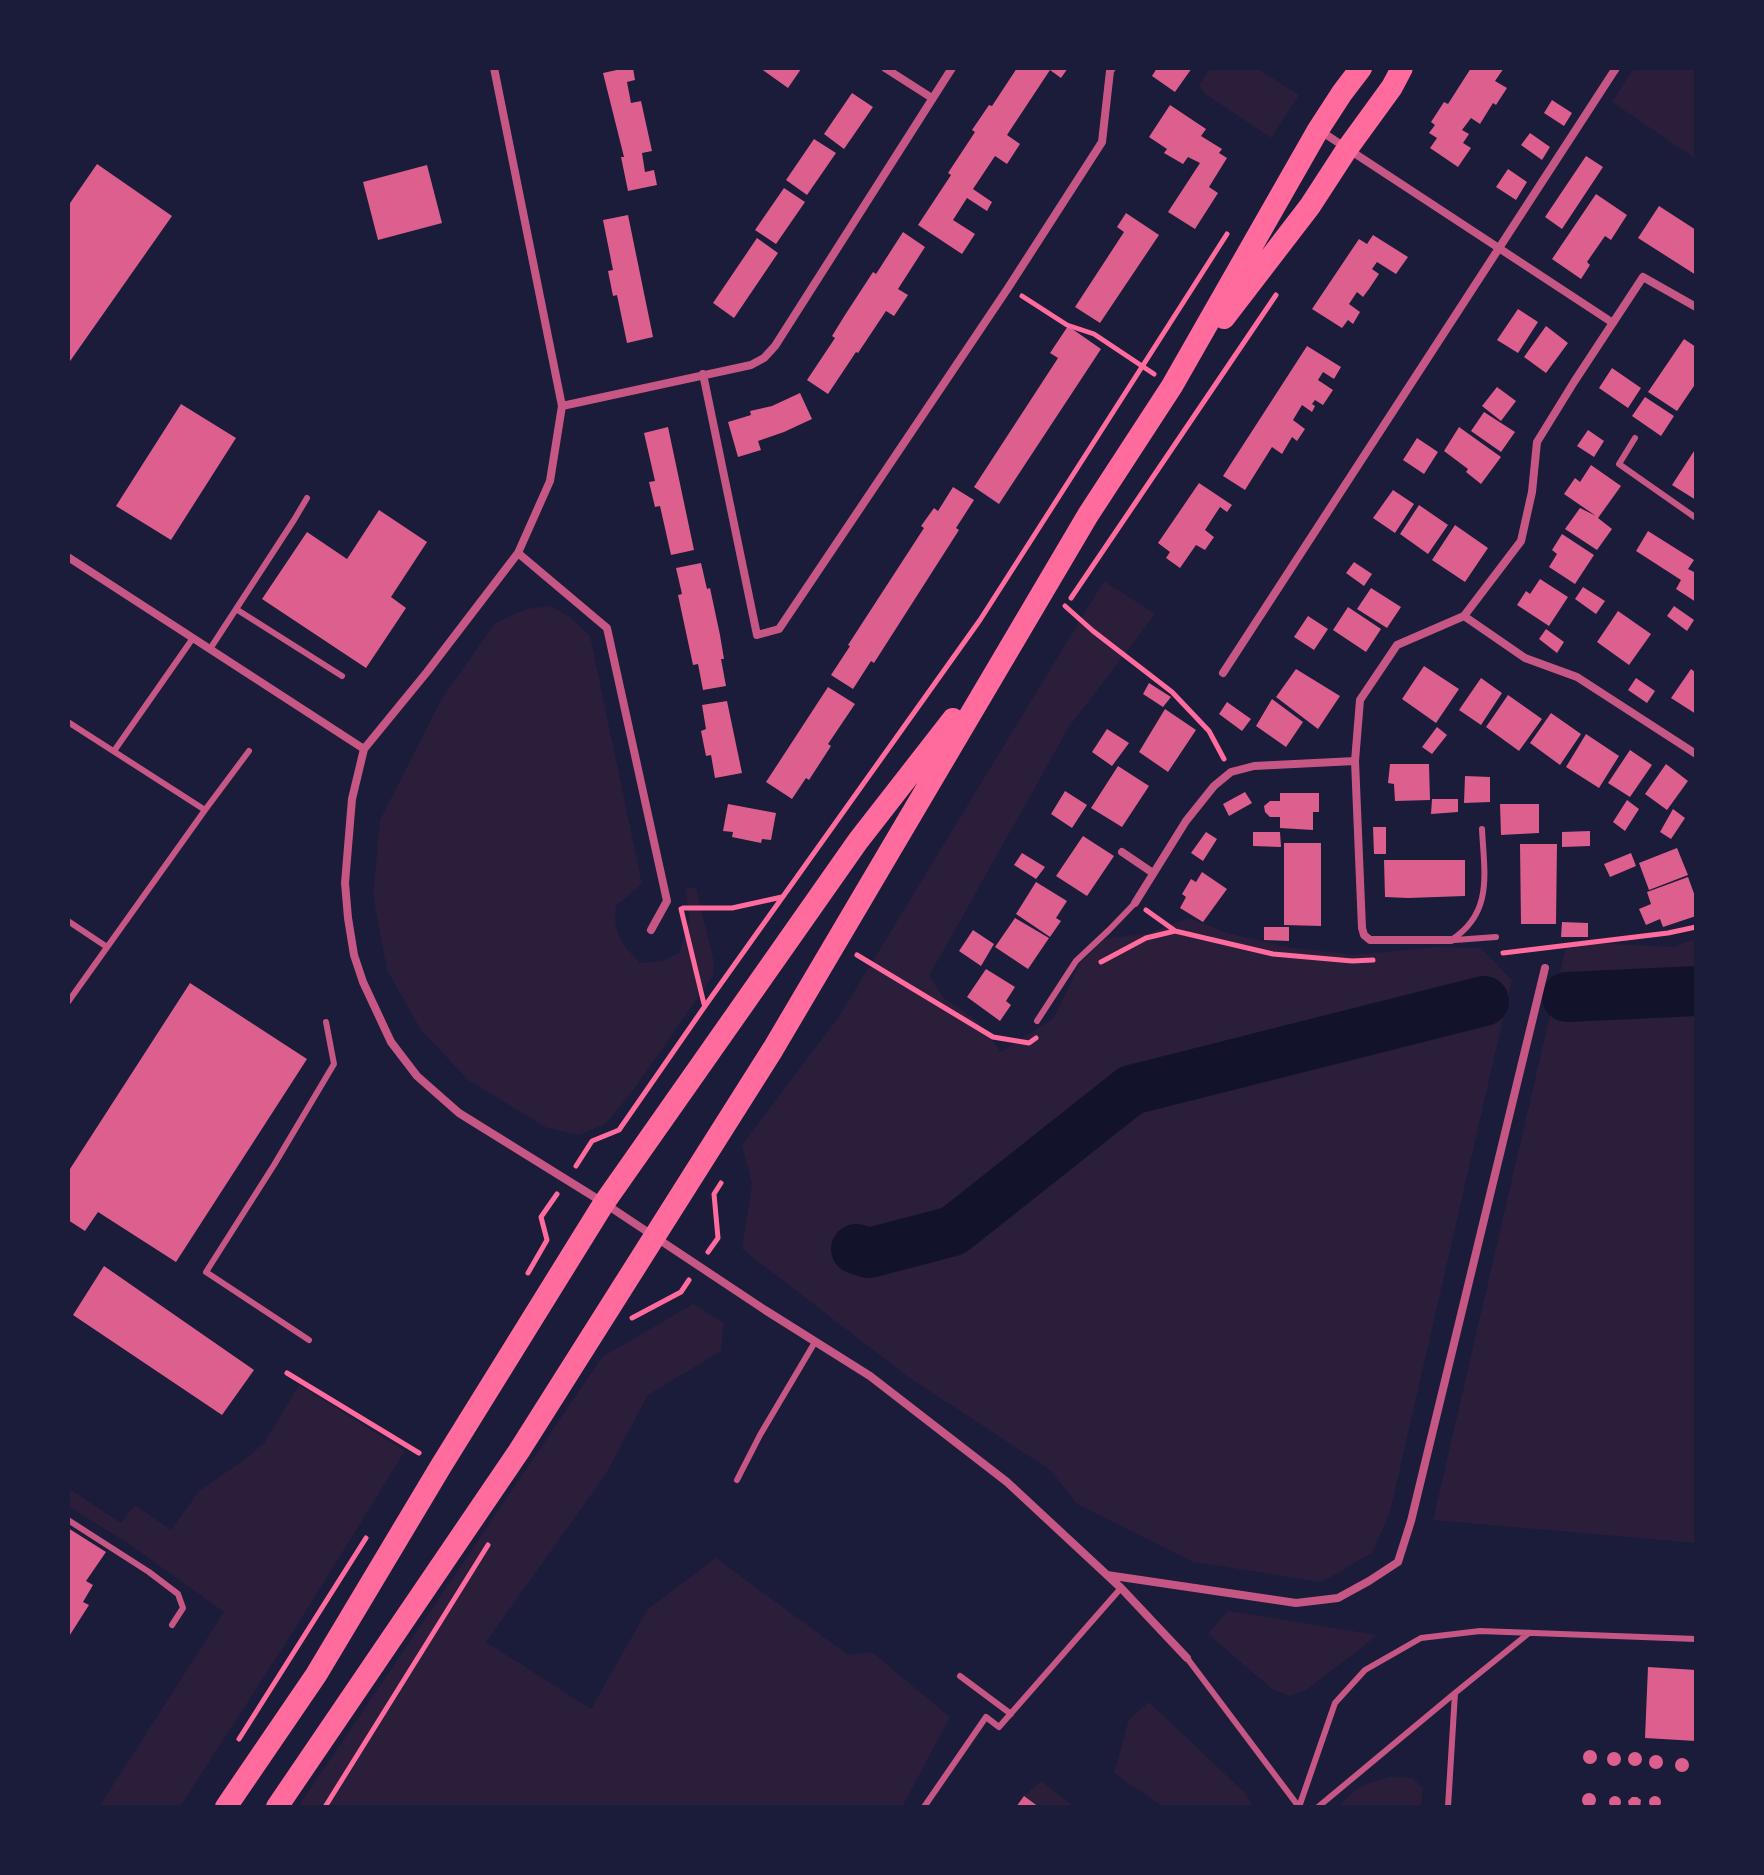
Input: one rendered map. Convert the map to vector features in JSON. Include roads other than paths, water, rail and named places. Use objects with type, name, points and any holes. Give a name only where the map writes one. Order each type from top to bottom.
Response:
[{"type":"highway","points":[[277,1807],[519,1451],[773,1049],[1003,655],[1088,515],[1172,386],[1318,130],[1361,68]]},
{"type":"highway","points":[[1172,386],[1310,206],[1402,68]]},
{"type":"highway","points":[[226,1807],[316,1675],[604,1203],[858,841],[1003,655]]},
{"type":"street","points":[[494,68],[562,406],[550,481],[518,553],[364,749],[352,799],[345,883],[354,955],[363,982],[391,1042],[417,1076],[459,1113],[870,1376],[1007,1482],[1121,1588],[1187,1658]]},
{"type":"street","points":[[885,68],[932,98]]},
{"type":"street","points":[[562,406],[751,365],[764,358],[775,346],[952,68]]},
{"type":"street","points":[[703,374],[757,635],[779,629],[1102,142],[1112,68]]},
{"type":"street","points":[[1223,673],[1616,68]]},
{"type":"street","points":[[1318,130],[1613,323]]},
{"type":"street","points":[[1451,940],[1370,940],[1364,935],[1355,761],[1360,700],[1397,645],[1464,616],[1521,541],[1532,492],[1537,442],[1643,277],[1696,307]]},
{"type":"street","points":[[518,553],[607,628],[667,901],[651,930]]},
{"type":"street","points":[[68,557],[364,749]]},
{"type":"street","points":[[1464,616],[1525,658],[1577,677],[1696,754]]},
{"type":"street","points":[[1135,903],[1186,821],[1214,786],[1231,772],[1254,766],[1355,761]]},
{"type":"street","points":[[1122,852],[1153,873]]},
{"type":"street","points":[[1106,1574],[1296,1603],[1338,1598],[1398,1562],[1411,1521],[1545,968]]},
{"type":"lane","points":[[1635,438],[1619,464],[1696,518]]},
{"type":"lane","points":[[210,649],[307,498]]},
{"type":"lane","points":[[236,609],[342,676]]},
{"type":"lane","points":[[114,751],[193,638]]},
{"type":"lane","points":[[68,722],[205,810]]},
{"type":"lane","points":[[68,1002],[249,751]]},
{"type":"lane","points":[[1451,940],[1461,934],[1483,901],[1482,829]]},
{"type":"lane","points":[[1037,1021],[1076,961],[1135,903]]},
{"type":"lane","points":[[68,921],[107,947]]},
{"type":"lane","points":[[1451,940],[1496,937]]},
{"type":"lane","points":[[309,1340],[206,1272],[334,1064],[326,1022]]},
{"type":"lane","points":[[737,1480],[815,1342]]},
{"type":"lane","points":[[68,1520],[178,1594],[183,1608],[172,1625]]},
{"type":"lane","points":[[924,1807],[986,1717],[999,1727],[1121,1588]]},
{"type":"lane","points":[[1299,1807],[1335,1703],[1365,1670],[1421,1638],[1480,1631],[1696,1639]]},
{"type":"lane","points":[[1318,1807],[1529,1633]]},
{"type":"lane","points":[[1187,1658],[1299,1807]]},
{"type":"lane","points":[[960,1676],[1011,1714]]},
{"type":"lane","points":[[1448,1807],[1455,1693]]},
{"type":"waterway","points":[[1567,997],[1696,991]]},
{"type":"waterway","points":[[856,1249],[869,1253],[953,1231],[1131,1090],[1484,1001]]}]
